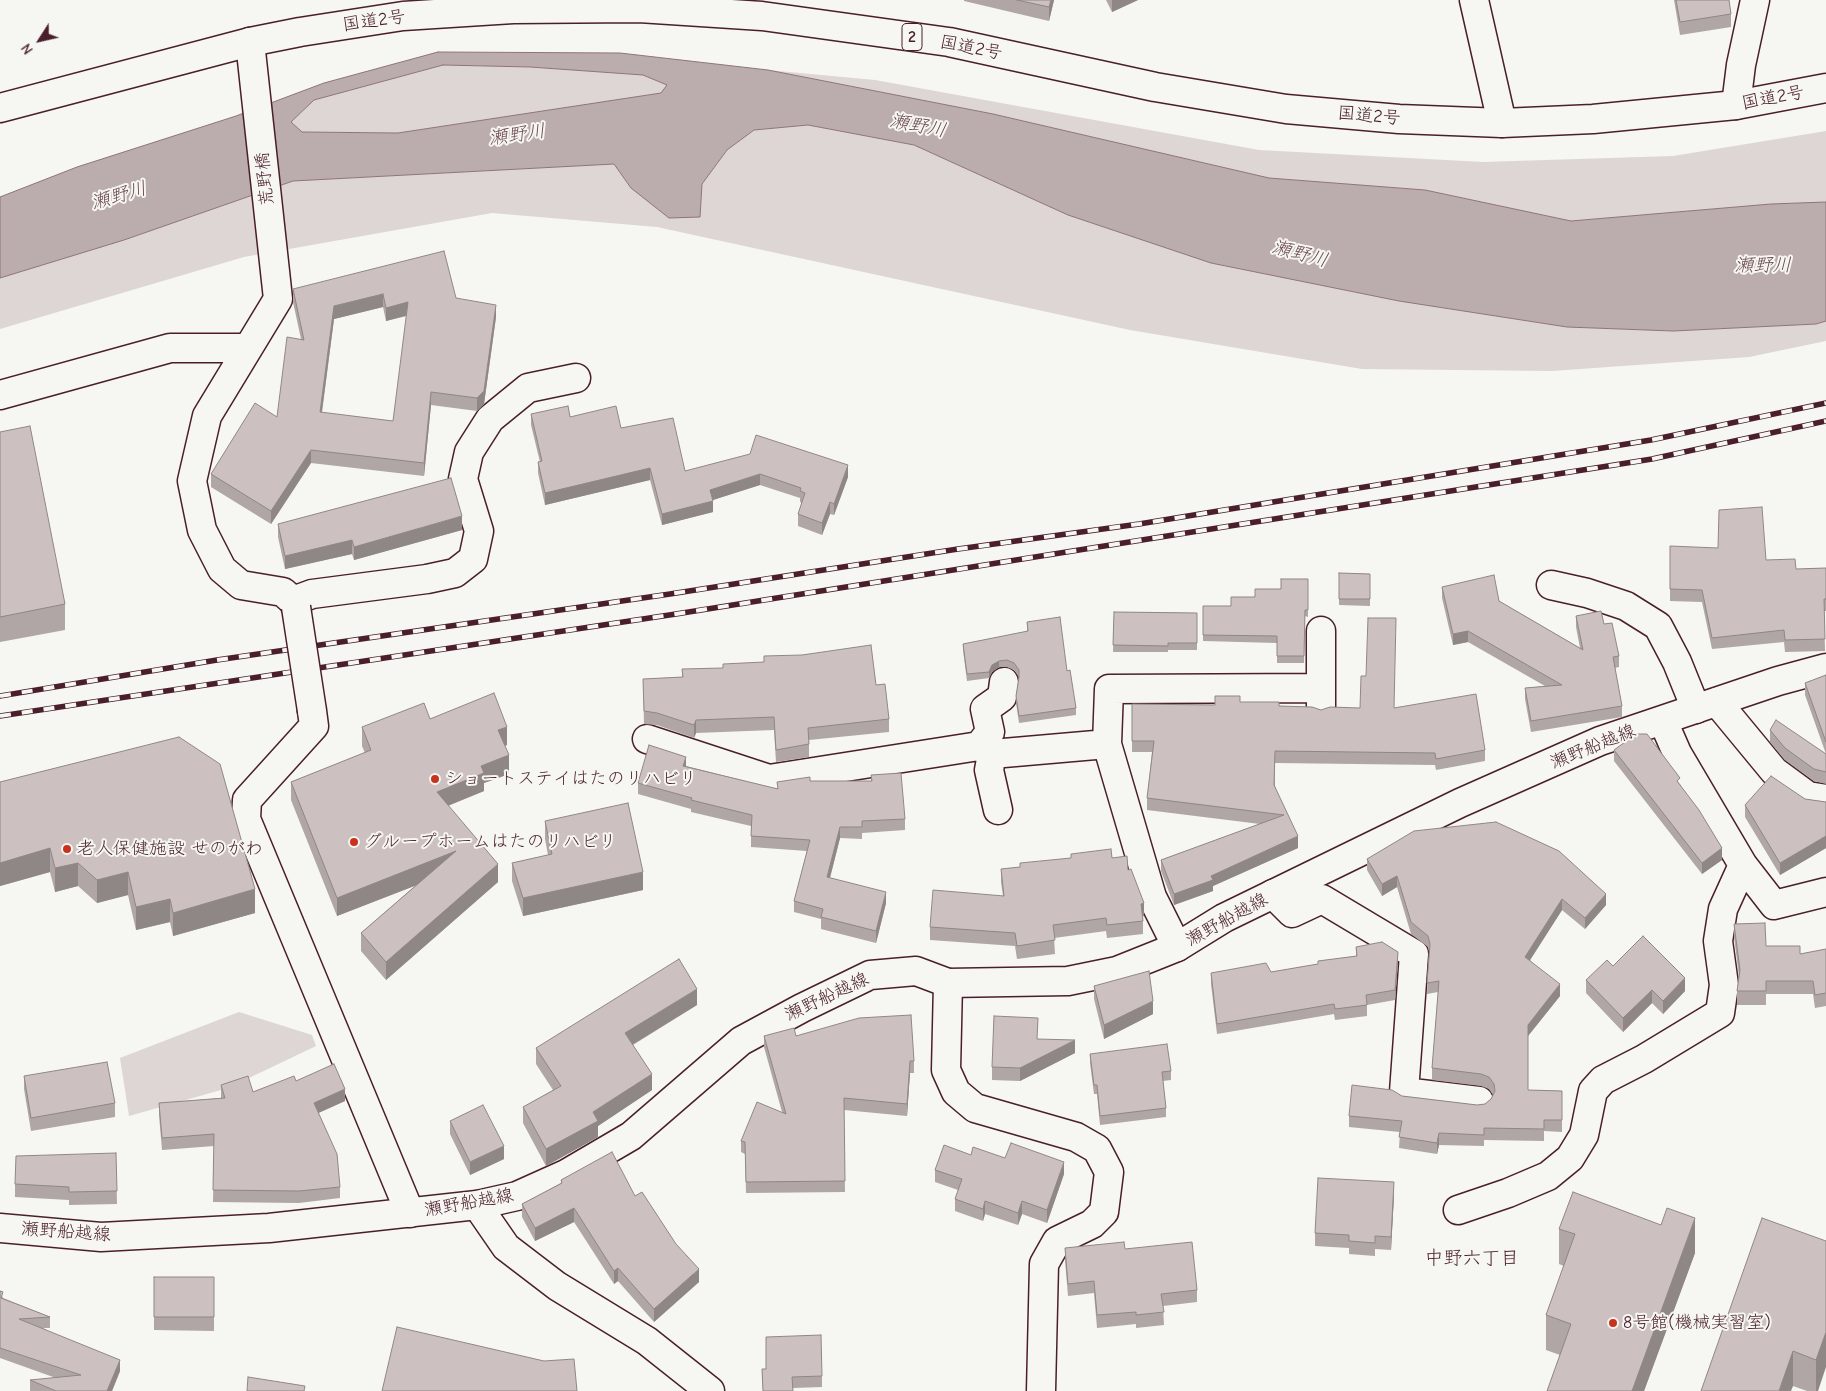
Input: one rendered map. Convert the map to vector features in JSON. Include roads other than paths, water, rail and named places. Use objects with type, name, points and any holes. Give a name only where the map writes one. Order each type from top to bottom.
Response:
[{"type":"main road","points":[[1474,0],[1502,123]]},
{"type":"main road","points":[[1736,105],[1741,65],[1756,0]]},
{"type":"main road","name":"国道2号","points":[[0,108],[250,42],[404,16],[495,10],[639,8],[743,15],[949,42],[1154,88],[1286,109],[1399,119],[1502,123],[1593,119],[1736,105],[1826,88]]},
{"type":"main road","name":"荒野橋","points":[[250,42],[278,299],[207,416],[192,481],[202,530],[222,569],[241,585],[283,592],[294,604]]},
{"type":"main road","points":[[0,394],[170,348],[248,348]]},
{"type":"main road","points":[[410,1213],[246,819],[248,800],[314,726],[294,604],[312,594],[427,579],[455,573],[472,560],[479,531],[464,479],[469,452],[490,418],[528,388],[576,378]]},
{"type":"main road","points":[[1551,585],[1587,593],[1626,606],[1658,626],[1677,662],[1707,706],[1774,771],[1808,796],[1826,799]]},
{"type":"main road","points":[[1177,947],[1152,897],[1107,744],[1109,689],[1321,697],[1321,631]]},
{"type":"main road","name":"瀬野船越線","points":[[0,1228],[101,1237],[269,1228],[477,1205],[517,1196],[583,1164],[632,1136],[741,1041],[802,1008],[870,975],[916,970],[948,983],[1068,981],[1117,971],[1177,947],[1224,918],[1460,802],[1600,740],[1663,721],[1778,681],[1826,668]]},
{"type":"main road","points":[[998,810],[985,750],[990,732],[985,709],[1002,697],[1004,682]]},
{"type":"main road","points":[[1663,721],[1677,753],[1743,864],[1774,905],[1826,892]]},
{"type":"main road","points":[[647,739],[769,779],[985,750],[1107,744]]},
{"type":"main road","points":[[1458,1210],[1508,1193],[1548,1176],[1570,1158],[1584,1135],[1593,1091],[1603,1080],[1644,1059],[1720,1014],[1724,985],[1718,940],[1724,909],[1743,864]]},
{"type":"main road","points":[[1273,894],[1292,912],[1322,899],[1414,954],[1404,1092],[1479,1101]]},
{"type":"main road","points":[[948,983],[946,1070],[956,1092],[975,1108],[1076,1137],[1097,1149],[1108,1172],[1104,1212],[1092,1224],[1057,1241],[1044,1264],[1041,1391]]},
{"type":"main road","points":[[477,1205],[506,1247],[557,1286],[647,1341],[710,1391]]},
{"type":"water","name":"瀬野川","points":[[438,52],[620,53],[768,70],[993,114],[1269,178],[1425,190],[1571,221],[1771,204],[1826,202],[1826,321],[1816,324],[1673,331],[1567,327],[1399,301],[1211,263],[1068,215],[914,145],[808,125],[754,130],[727,150],[702,184],[700,217],[669,218],[631,188],[614,164],[293,181],[124,240],[0,278],[0,197],[77,167],[236,116],[324,83]],"holes":[[[443,65],[530,67],[643,75],[667,85],[661,93],[398,133],[302,132],[291,122],[314,100]]]},
{"type":"railway","points":[[0,696],[217,660],[670,594],[958,549],[1139,524],[1651,440],[1826,403]]},
{"type":"railway","points":[[0,716],[676,614],[1652,459],[1826,421]]},
{"type":"place","name":"ショートステイはたのリハビリ","points":[[435,779]]},
{"type":"place","name":"グループホームはたのリハビリ","points":[[354,842]]},
{"type":"place","name":"老人保健施設 せのがわ","points":[[67,849]]},
{"type":"place","name":"8号館(機械実習室)","points":[[1613,1323]]},
{"type":"district","name":"中野六丁目","points":[[1472,1259]]}]
